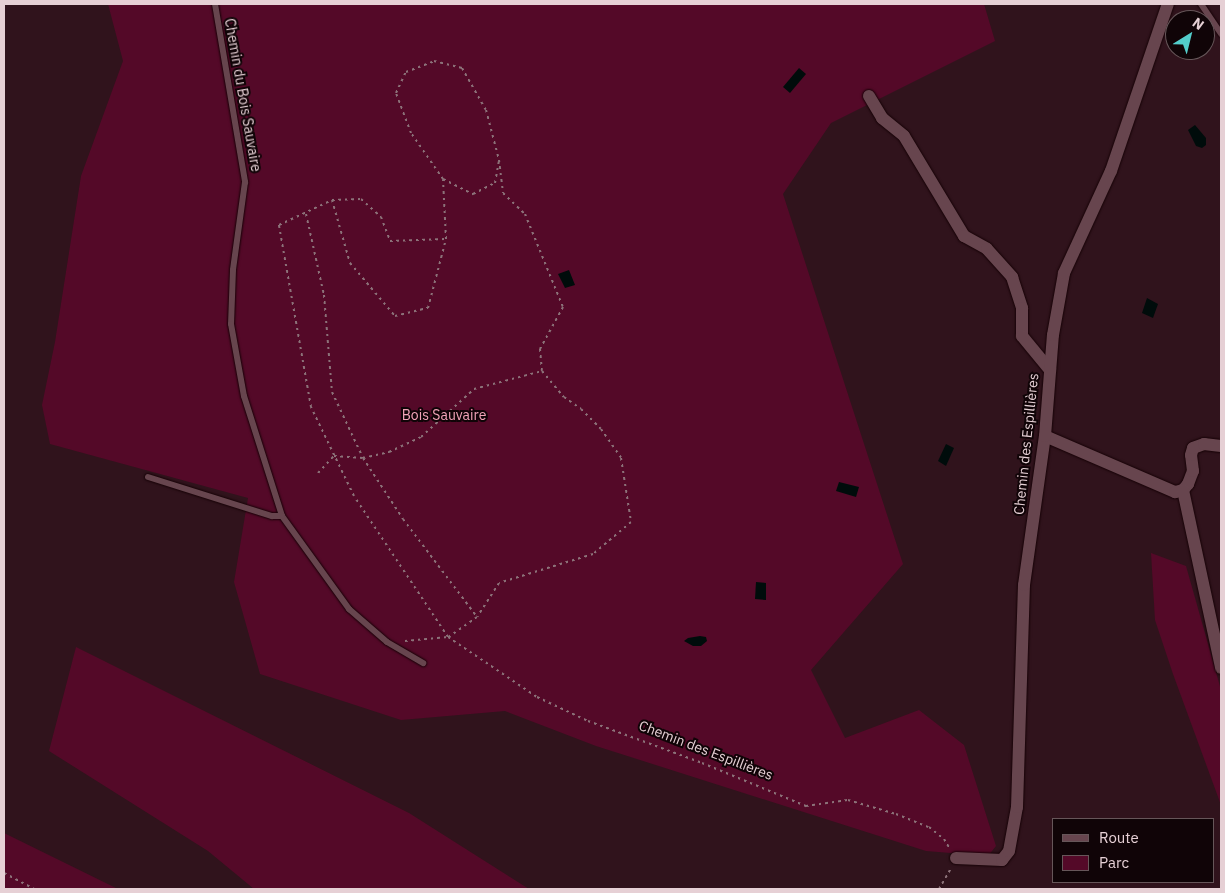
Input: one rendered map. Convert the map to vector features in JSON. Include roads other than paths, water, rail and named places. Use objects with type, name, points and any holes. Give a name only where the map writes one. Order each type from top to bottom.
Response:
[{"type":"street","name":"Chemin des Espillières","points":[[956,858],[1002,860],[1009,851],[1017,807],[1024,585],[1045,436],[1050,370],[1064,273],[1111,171],[1168,4]]},
{"type":"street","points":[[869,96],[882,118],[904,136],[964,236],[987,249],[1012,277],[1022,308],[1022,336],[1050,370]]},
{"type":"street","points":[[1045,436],[1175,492],[1183,490]]},
{"type":"street","points":[[1221,446],[1204,444],[1194,448],[1191,454],[1193,471],[1183,490],[1221,668]]},
{"type":"lane","name":"Chemin du Bois Sauvaire","points":[[215,4],[245,182],[233,270],[231,324],[244,396],[282,516],[349,609],[387,642],[423,663]]},
{"type":"lane","points":[[1201,4],[1221,34]]},
{"type":"lane","points":[[148,477],[272,516],[282,516]]},
{"type":"park label","name":"Bois Sauvaire","points":[[444,415]]}]
